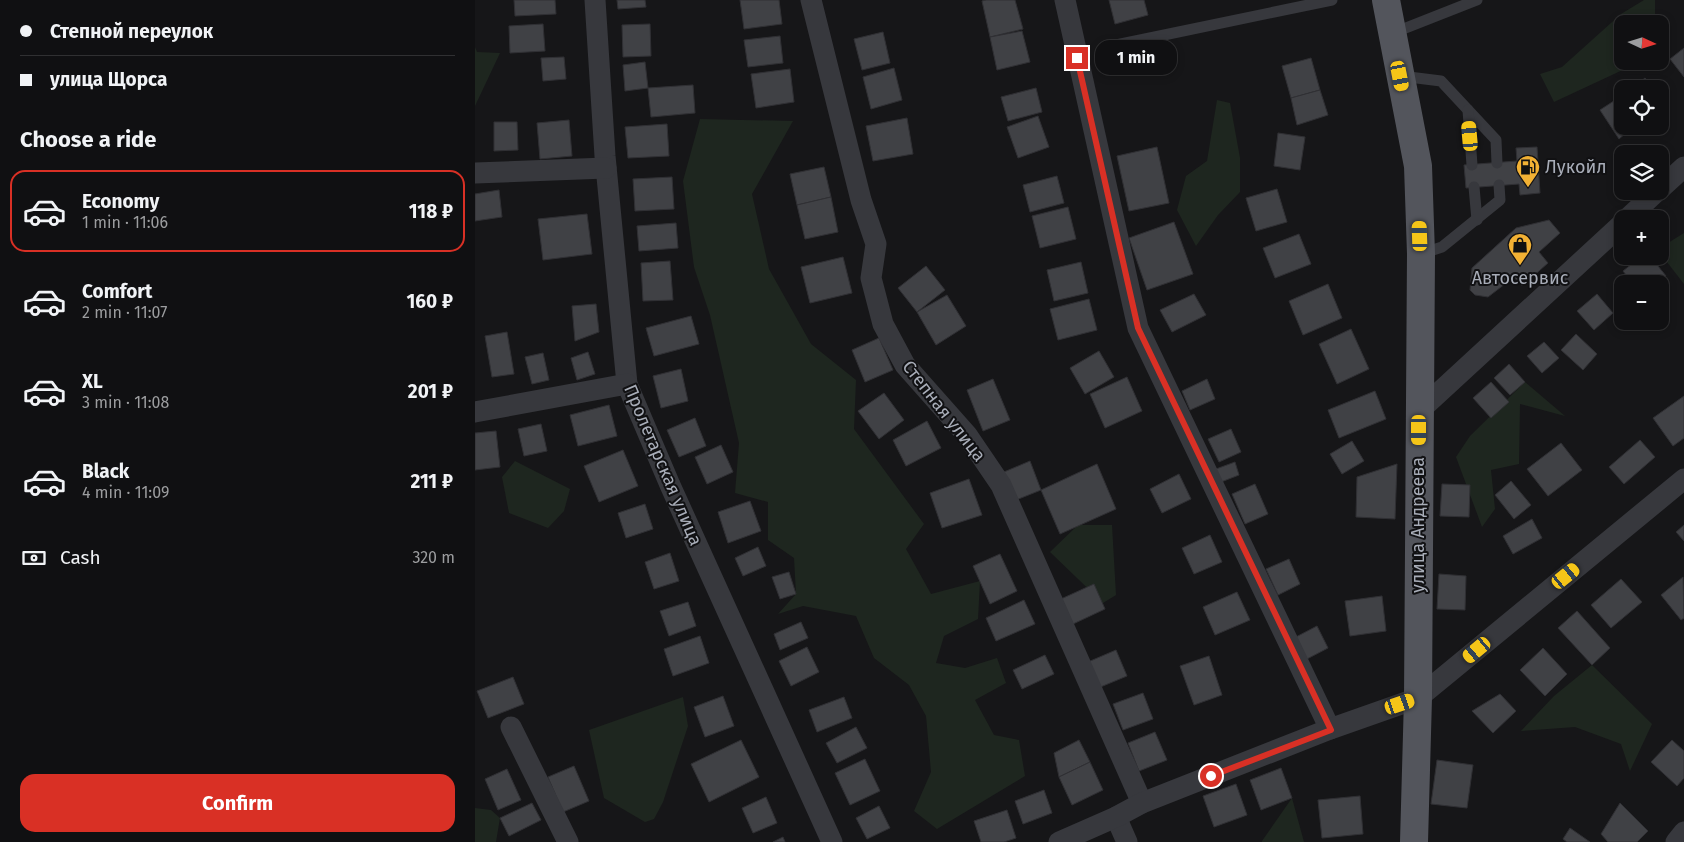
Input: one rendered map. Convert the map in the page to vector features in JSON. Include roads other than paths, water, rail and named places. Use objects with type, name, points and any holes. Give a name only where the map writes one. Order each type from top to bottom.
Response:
[{"type":"main road","name":"улица Андреева","points":[[1387,0],[1418,166],[1421,254],[1418,698],[1414,842]]},
{"type":"street","name":"Пролетарская улица","points":[[595,0],[606,168],[627,384],[674,494],[831,842]]},
{"type":"street","name":"Степная улица","points":[[811,0],[861,200],[876,244],[871,278],[883,324],[905,366],[967,435],[1001,485],[1143,803]]},
{"type":"street","points":[[1065,0],[1138,328],[1331,730]]},
{"type":"street","points":[[1669,181],[1684,167]]},
{"type":"street","points":[[475,173],[606,168]]},
{"type":"street","points":[[1637,210],[1648,200]]},
{"type":"street","points":[[1419,411],[1614,231]]},
{"type":"street","points":[[475,412],[627,384]]},
{"type":"street","points":[[1059,842],[1143,803],[1418,698],[1684,479]]},
{"type":"street","points":[[511,727],[567,842]]},
{"type":"street","points":[[1116,817],[1127,842]]},
{"type":"street","points":[[1676,842],[1684,832]]},
{"type":"lane","points":[[1115,45],[1332,0]]},
{"type":"lane","points":[[1393,32],[1477,0]]},
{"type":"lane","points":[[1400,76],[1441,82],[1495,140],[1497,163]]},
{"type":"lane","points":[[1468,110],[1472,165]]},
{"type":"lane","points":[[1421,254],[1442,248],[1500,200],[1499,185]]},
{"type":"lane","points":[[1474,187],[1477,220]]},
{"type":"place","name":"Лукойл","points":[[1528,188]]},
{"type":"place","name":"Автосервис","points":[[1520,266]]}]
